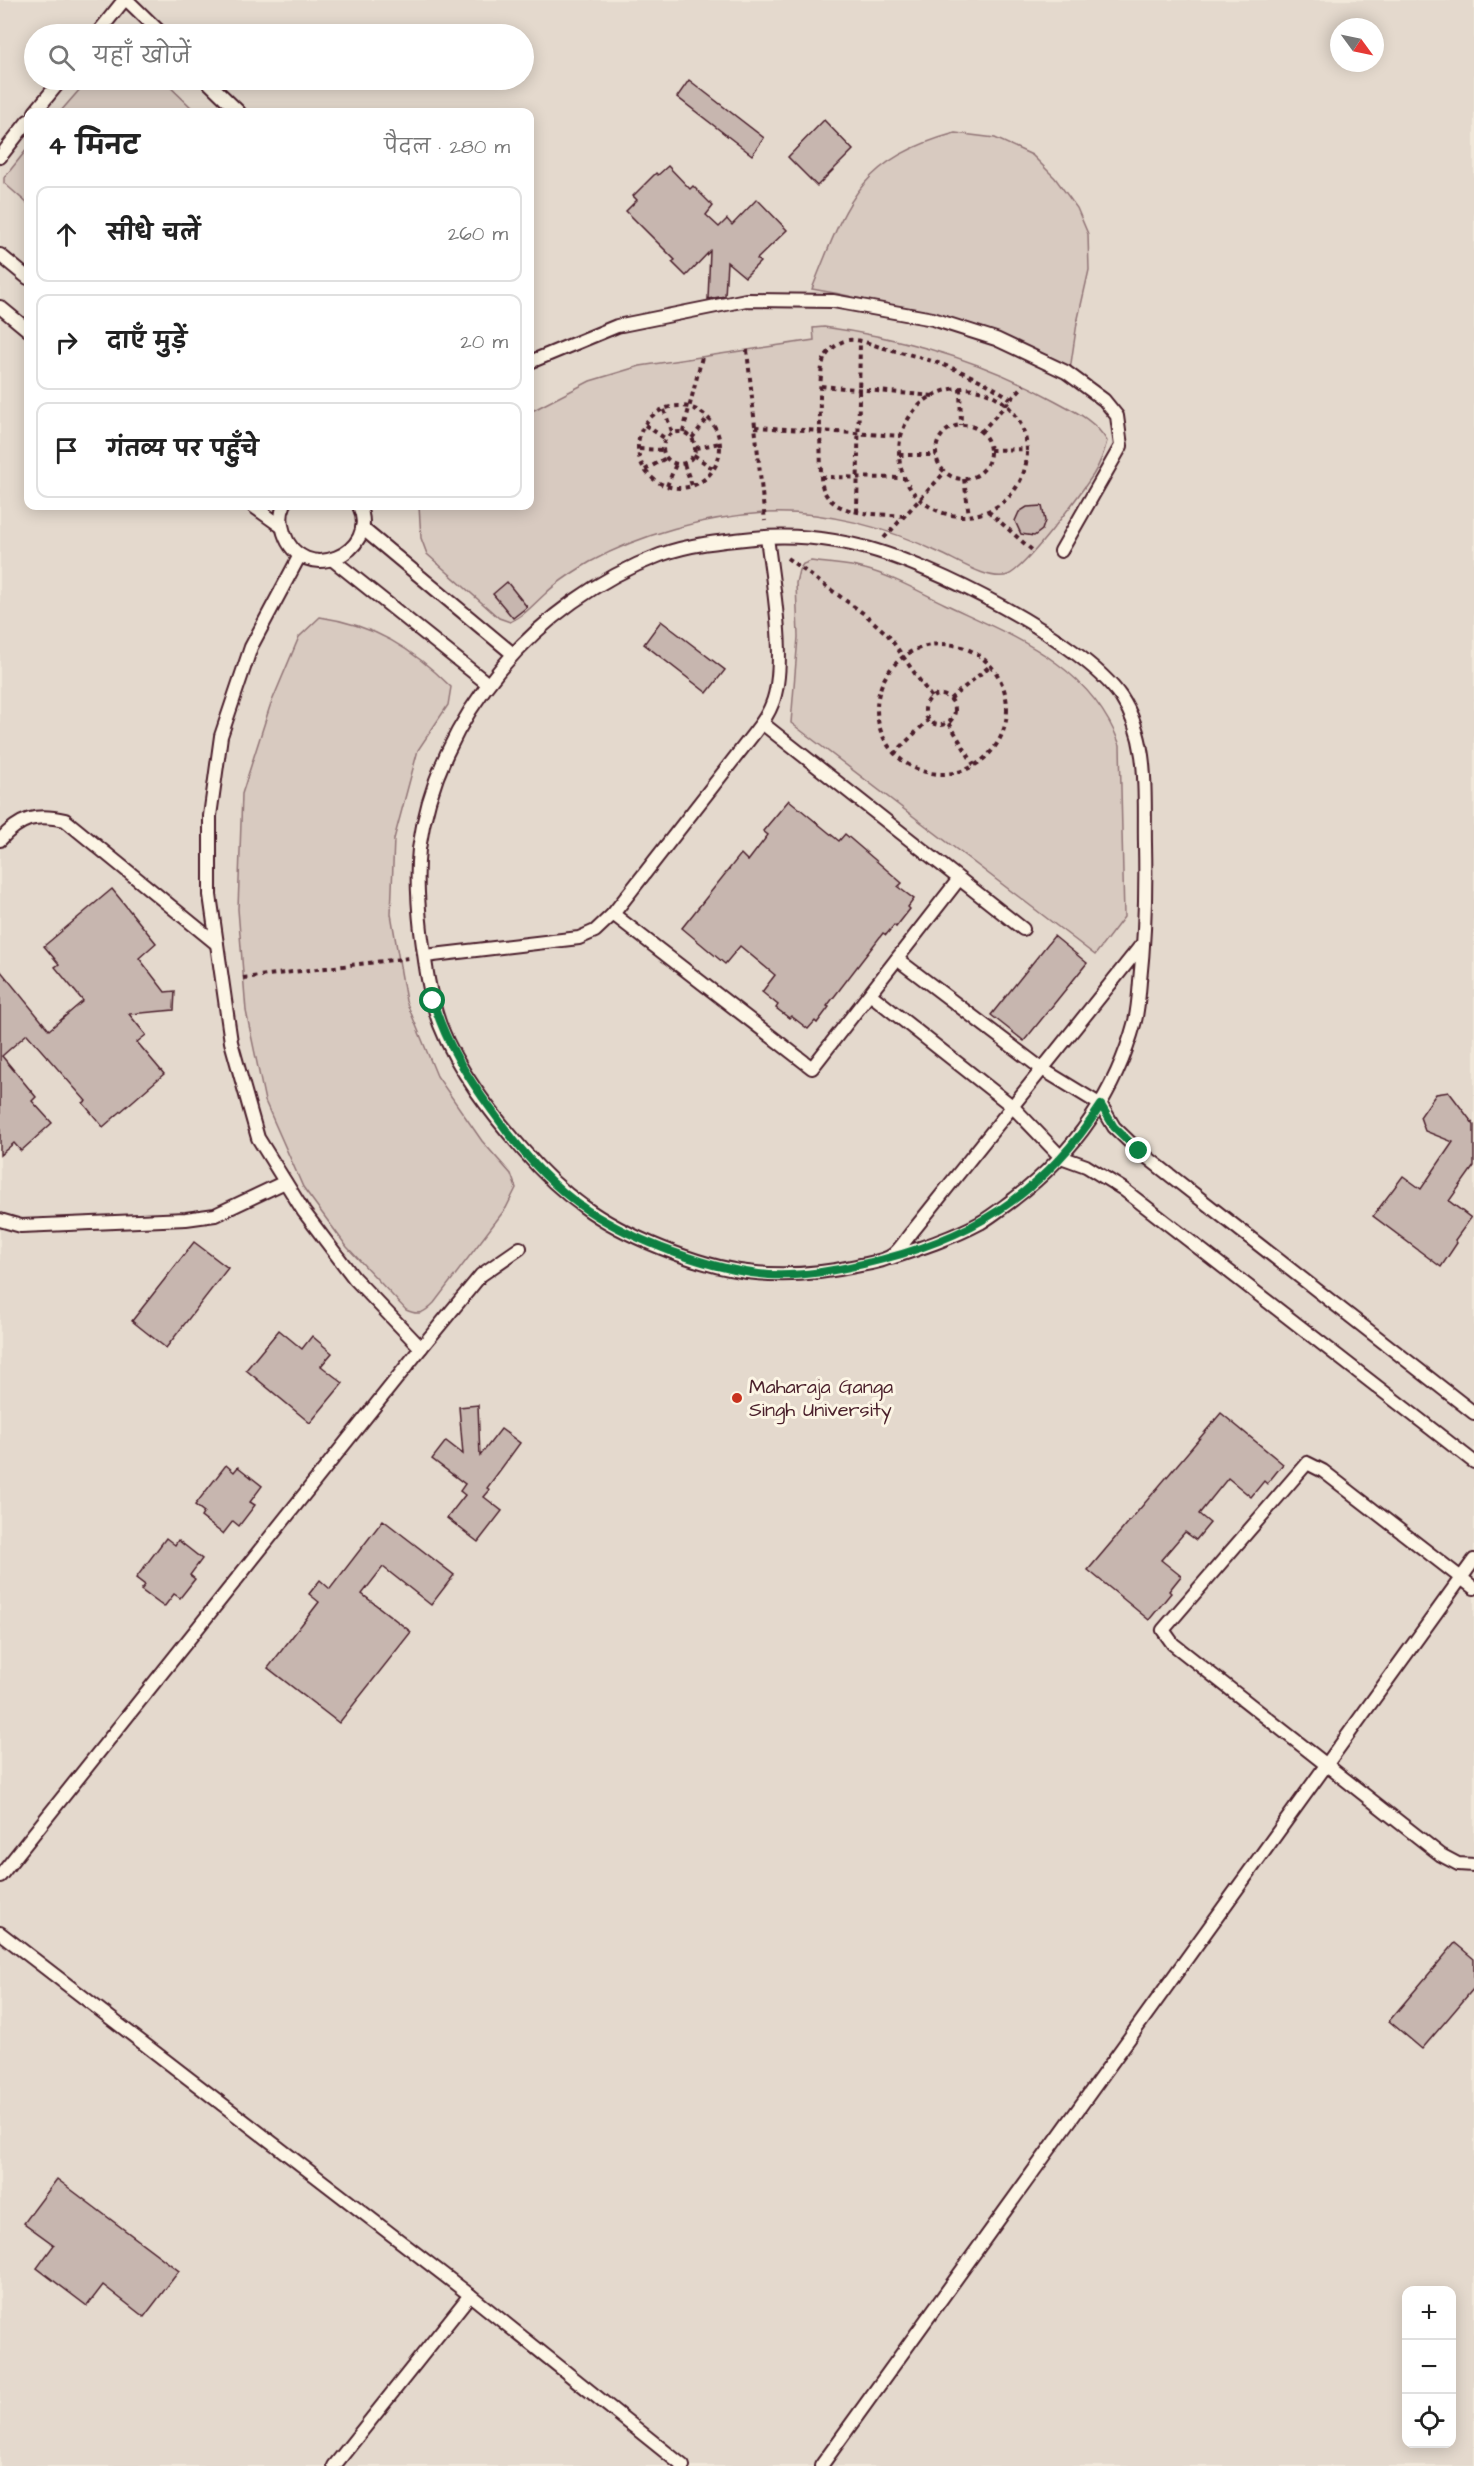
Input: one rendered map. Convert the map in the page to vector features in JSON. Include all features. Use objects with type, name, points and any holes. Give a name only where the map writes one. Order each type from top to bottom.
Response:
[{"type":"lane","points":[[106,24],[126,0],[151,24]]},
{"type":"lane","points":[[38,108],[53,90]]},
{"type":"lane","points":[[216,90],[235,108]]},
{"type":"lane","points":[[0,157],[24,126]]},
{"type":"lane","points":[[0,255],[24,275]]},
{"type":"lane","points":[[534,360],[617,326],[746,300],[833,301],[933,320],[996,339],[1066,372],[1104,400],[1117,416],[1121,446],[1061,552]]},
{"type":"lane","points":[[0,307],[24,327]]},
{"type":"lane","points":[[259,510],[281,526]]},
{"type":"lane","points":[[283,510],[281,526],[287,542],[300,555],[316,561],[333,560],[354,546],[362,528],[360,510]]},
{"type":"lane","points":[[362,528],[513,654]]},
{"type":"lane","points":[[821,539],[873,550],[921,568],[1004,607],[1066,646],[1101,675],[1121,698],[1138,732],[1143,762],[1146,889],[1136,1018],[1119,1066],[1101,1105],[1081,1135],[1043,1177],[985,1220],[934,1244],[891,1258],[810,1274],[770,1275],[731,1270],[675,1252],[626,1232],[587,1210],[557,1186],[506,1131],[471,1083],[450,1048],[433,1001],[424,956],[418,900],[418,855],[427,808],[443,761],[465,719],[488,684],[529,637],[566,606],[612,577],[664,554],[708,543],[768,540],[821,539]]},
{"type":"lane","points":[[424,956],[579,938],[595,931],[613,914],[762,723],[773,702],[778,661],[768,540]]},
{"type":"lane","points":[[300,555],[251,647],[221,736],[210,816],[210,895],[231,1042],[258,1138],[285,1182],[304,1212],[354,1278],[421,1348]]},
{"type":"lane","points":[[333,560],[488,684]]},
{"type":"lane","points":[[762,723],[1023,929]]},
{"type":"lane","points":[[0,840],[11,828],[28,818],[47,815],[65,820],[217,944]]},
{"type":"lane","points":[[613,914],[812,1068],[959,879]]},
{"type":"lane","points":[[891,1258],[1143,943]]},
{"type":"lane","points":[[897,959],[1042,1069],[1101,1105],[1114,1127],[1139,1151],[1474,1413]]},
{"type":"lane","points":[[870,994],[1012,1106],[1061,1156],[1086,1166],[1123,1189],[1474,1462]]},
{"type":"lane","points":[[0,1220],[21,1226],[186,1219],[215,1215],[285,1182]]},
{"type":"lane","points":[[0,1876],[481,1275],[520,1248]]},
{"type":"lane","points":[[1474,1588],[1323,1471],[1307,1463],[1163,1630],[1173,1644],[1441,1855],[1458,1864],[1474,1865]]},
{"type":"lane","points":[[821,2466],[1474,1560]]},
{"type":"lane","points":[[0,1933],[470,2295],[683,2466]]},
{"type":"lane","points":[[334,2466],[470,2295]]},
{"type":"path","points":[[904,516],[839,508],[823,491],[821,386],[823,361],[828,352],[839,343],[850,339],[962,371],[992,386],[1011,399]]},
{"type":"path","points":[[858,512],[860,342]]},
{"type":"path","points":[[747,350],[768,540],[867,616],[888,635],[932,698]]},
{"type":"path","points":[[683,432],[702,357]]},
{"type":"path","points":[[981,432],[1024,385]]},
{"type":"path","points":[[821,386],[934,396]]},
{"type":"path","points":[[960,388],[961,425]]},
{"type":"path","points":[[960,388],[975,389],[992,395],[1005,405],[1022,426],[1027,450],[1025,469],[1015,489],[1000,505],[988,511],[959,517],[937,511],[919,500],[904,478],[899,455],[901,436],[910,415],[923,402],[934,396],[960,388]]},
{"type":"path","points":[[679,406],[689,407],[708,418],[717,430],[720,454],[713,469],[704,479],[692,485],[676,488],[667,486],[655,480],[645,470],[639,449],[641,435],[651,417],[664,410],[679,406]]},
{"type":"path","points":[[664,410],[673,434]]},
{"type":"path","points":[[692,438],[708,418]]},
{"type":"path","points":[[645,425],[666,439]]},
{"type":"path","points":[[961,425],[972,426],[981,432],[986,437],[990,450],[988,463],[983,471],[976,476],[964,479],[945,472],[938,463],[936,454],[940,437],[946,430],[961,425]]},
{"type":"path","points":[[755,427],[901,436]]},
{"type":"path","points":[[683,432],[692,438],[696,448],[694,455],[684,464],[676,464],[666,458],[664,450],[666,439],[673,434],[683,432]]},
{"type":"path","points":[[696,448],[720,443]]},
{"type":"path","points":[[639,449],[664,450]]},
{"type":"path","points":[[990,450],[1027,450]]},
{"type":"path","points":[[899,455],[936,454]]},
{"type":"path","points":[[694,455],[713,469]]},
{"type":"path","points":[[645,470],[666,458]]},
{"type":"path","points":[[667,486],[676,464]]},
{"type":"path","points":[[684,464],[692,485]]},
{"type":"path","points":[[873,550],[945,472]]},
{"type":"path","points":[[821,477],[904,478]]},
{"type":"path","points":[[964,479],[969,515]]},
{"type":"path","points":[[988,511],[1033,552]]},
{"type":"path","points":[[946,643],[967,648],[990,666],[999,677],[1007,698],[1007,720],[999,741],[986,758],[967,770],[946,775],[925,773],[905,765],[894,754],[879,731],[876,710],[879,689],[889,670],[904,655],[924,646],[946,643]]},
{"type":"path","points":[[950,699],[990,666]]},
{"type":"path","points":[[941,695],[950,699],[955,712],[949,723],[937,726],[928,720],[926,706],[932,698],[941,695]]},
{"type":"path","points":[[894,754],[928,720]]},
{"type":"path","points":[[949,723],[974,765]]},
{"type":"path","points":[[243,978],[424,956]]},
{"type":"shaded area","name":"Maharaja Ganga Singh University","points":[[0,0],[1474,0],[1474,2466],[0,2466]]},
{"type":"shaded area","points":[[79,90],[173,90],[192,108],[64,108]]},
{"type":"shaded area","points":[[955,133],[995,138],[1032,155],[1055,178],[1077,208],[1088,234],[1089,270],[1077,323],[1070,370],[975,334],[911,313],[845,295],[812,289],[835,232],[860,188],[876,171],[897,157],[922,144]]},
{"type":"shaded area","points":[[24,153],[24,200],[4,183],[4,178]]},
{"type":"shaded area","points":[[824,327],[854,332],[913,345],[971,363],[1027,386],[1069,408],[1096,427],[1107,441],[1102,458],[1093,475],[1052,530],[1016,569],[1008,575],[1001,576],[983,573],[898,535],[854,522],[809,514],[742,515],[674,528],[610,552],[566,577],[525,613],[510,622],[499,618],[427,554],[421,538],[419,510],[534,510],[534,410],[590,381],[640,366],[814,340],[813,328]]},
{"type":"shaded area","points":[[811,561],[859,567],[875,572],[1024,642],[1070,674],[1090,694],[1107,717],[1120,745],[1124,917],[1095,955],[791,723],[798,637],[796,583],[803,564]]},
{"type":"shaded area","points":[[320,617],[358,626],[391,640],[422,661],[451,687],[448,705],[418,750],[394,839],[391,914],[406,1001],[437,1076],[482,1141],[511,1174],[516,1188],[506,1208],[434,1303],[418,1313],[406,1310],[347,1247],[303,1187],[265,1101],[246,1011],[238,909],[242,794],[270,706],[299,637]]},
{"type":"building","points":[[689,80],[764,138],[752,155],[677,97]]},
{"type":"building","points":[[824,120],[853,150],[817,186],[788,157]]},
{"type":"building","points":[[668,166],[690,189],[693,186],[713,206],[706,215],[719,227],[727,219],[732,225],[757,199],[787,230],[757,259],[760,262],[745,277],[727,262],[725,296],[708,299],[710,251],[686,276],[672,262],[675,260],[626,211],[637,200],[633,196],[656,173],[658,175]]},
{"type":"building","points":[[1042,506],[1045,521],[1042,530],[1034,536],[1021,534],[1015,521],[1019,512],[1027,507]]},
{"type":"building","points":[[507,582],[527,607],[513,618],[493,594]]},
{"type":"building","points":[[661,621],[725,670],[707,693],[644,644]]},
{"type":"building","points":[[789,800],[839,841],[845,834],[902,883],[898,887],[914,899],[908,907],[910,909],[896,927],[894,925],[886,935],[883,933],[827,1006],[829,1007],[817,1023],[815,1021],[808,1029],[776,1008],[778,1005],[762,992],[775,975],[740,946],[725,964],[682,928],[741,854],[748,861],[768,835],[763,831]]},
{"type":"building","points":[[112,889],[156,943],[139,958],[165,992],[175,991],[174,1010],[129,1014],[146,1035],[137,1042],[164,1074],[103,1127],[83,1103],[86,1101],[27,1034],[2,1056],[36,1097],[32,1101],[52,1123],[21,1151],[14,1143],[0,1155],[0,970],[49,1030],[83,1001],[55,967],[59,964],[44,946]]},
{"type":"building","points":[[1054,936],[1087,963],[1024,1041],[991,1015]]},
{"type":"building","points":[[1449,1092],[1474,1125],[1474,1166],[1449,1201],[1471,1218],[1455,1240],[1457,1243],[1441,1267],[1373,1216],[1403,1176],[1421,1189],[1453,1142],[1425,1131],[1420,1117],[1436,1094]]},
{"type":"building","points":[[194,1242],[228,1268],[166,1348],[132,1321]]},
{"type":"building","points":[[279,1330],[302,1349],[312,1336],[332,1353],[321,1366],[343,1383],[310,1423],[246,1370]]},
{"type":"building","points":[[478,1405],[480,1456],[501,1429],[520,1443],[487,1488],[490,1490],[484,1497],[502,1511],[478,1542],[447,1518],[465,1495],[460,1491],[465,1484],[432,1459],[446,1441],[463,1454],[459,1407]]},
{"type":"building","points":[[1221,1413],[1283,1464],[1267,1484],[1264,1481],[1251,1497],[1228,1478],[1199,1514],[1210,1523],[1196,1540],[1185,1532],[1161,1560],[1181,1576],[1169,1591],[1171,1593],[1149,1620],[1088,1570]]},
{"type":"building","points":[[226,1465],[234,1472],[238,1467],[262,1486],[250,1502],[255,1505],[239,1526],[233,1521],[223,1534],[201,1517],[204,1512],[195,1505]]},
{"type":"building","points":[[383,1520],[454,1575],[431,1605],[383,1567],[362,1594],[411,1632],[339,1723],[268,1668],[319,1602],[309,1594],[320,1580],[330,1589]]},
{"type":"building","points":[[166,1538],[175,1545],[178,1540],[202,1559],[190,1575],[195,1579],[180,1598],[174,1594],[164,1607],[141,1590],[145,1585],[136,1578]]},
{"type":"building","points":[[1455,1943],[1474,1959],[1474,1988],[1422,2049],[1389,2021]]},
{"type":"building","points":[[57,2179],[179,2271],[144,2317],[103,2285],[87,2306],[37,2268],[54,2245],[24,2223]]},
{"type":"place","name":"Maharaja Ganga Singh University","points":[[737,1398]]},
{"type":"route","points":[[433,1001],[450,1048],[471,1083],[506,1131],[557,1186],[587,1210],[626,1232],[675,1252],[731,1270],[770,1275],[810,1274],[891,1258],[934,1244],[985,1220],[1043,1177],[1081,1135],[1101,1105],[1114,1127],[1139,1151]]}]
